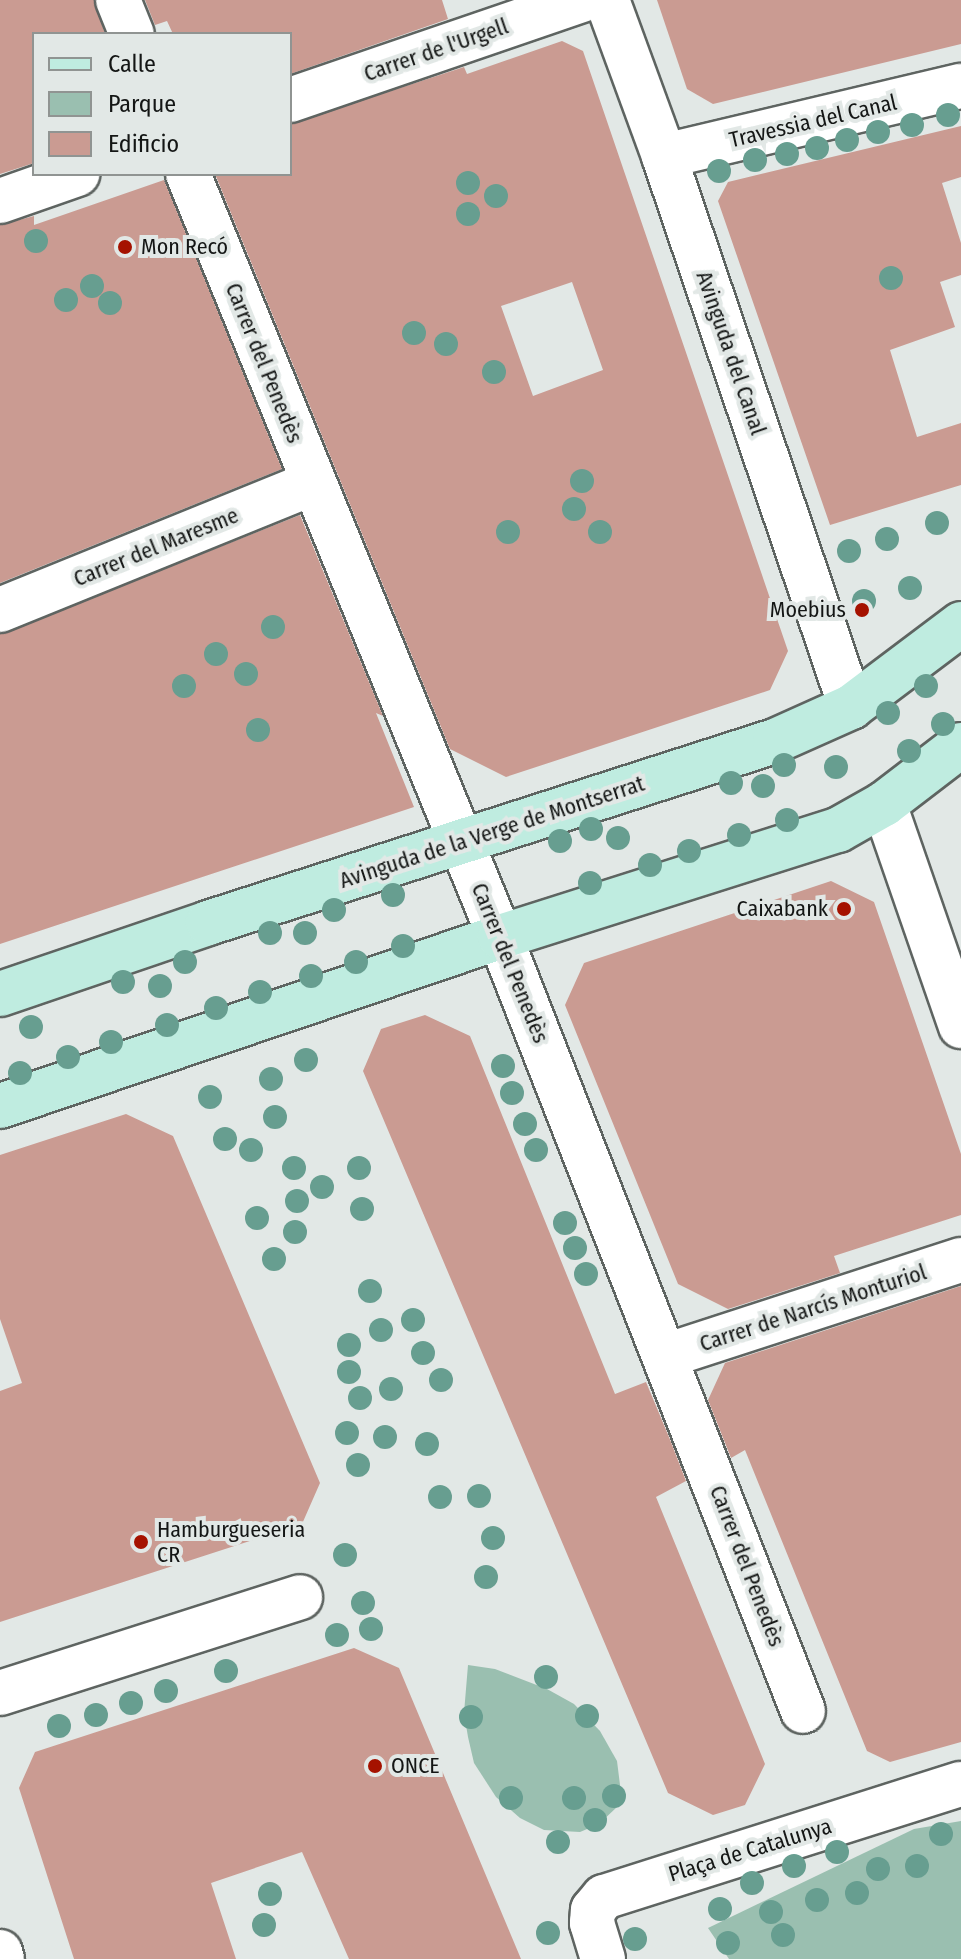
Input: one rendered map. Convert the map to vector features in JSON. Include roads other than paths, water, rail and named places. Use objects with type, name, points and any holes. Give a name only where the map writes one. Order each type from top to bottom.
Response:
[{"type":"street","points":[[118,0],[131,32]]},
{"type":"street","name":"Carrer de l'Urgell","points":[[292,99],[582,0]]},
{"type":"street","name":"Avinguda del Canal","points":[[607,0],[664,156],[851,707]]},
{"type":"street","name":"Travessia del Canal","points":[[664,156],[961,86]]},
{"type":"street","points":[[0,201],[71,176]]},
{"type":"street","name":"Carrer del Penedès","points":[[189,176],[500,937],[803,1711]]},
{"type":"street","name":"Carrer del Maresme","points":[[0,610],[313,483]]},
{"type":"street","name":"Avinguda de la Verge de Montserrat","points":[[0,994],[208,923],[775,741],[851,707],[961,624]]},
{"type":"street","points":[[0,1106],[500,937],[838,830],[884,804],[961,745]]},
{"type":"street","points":[[884,804],[961,1026]]},
{"type":"street","name":"Carrer de Narcís Monturiol","points":[[665,1356],[961,1260]]},
{"type":"street","points":[[0,1693],[300,1597]]},
{"type":"street","name":"Plaça de Catalunya","points":[[603,1959],[592,1923],[593,1910],[604,1897],[961,1784]]},
{"type":"street","points":[[0,1952],[2,1959]]},
{"type":"place","name":"Mon Recó","points":[[125,247]]},
{"type":"place","name":"Moebius","points":[[862,610]]},
{"type":"place","name":"Caixabank","points":[[844,909]]},
{"type":"place","name":"Hamburgueseria CR","points":[[141,1542]]},
{"type":"place","name":"ONCE","points":[[375,1766]]}]
